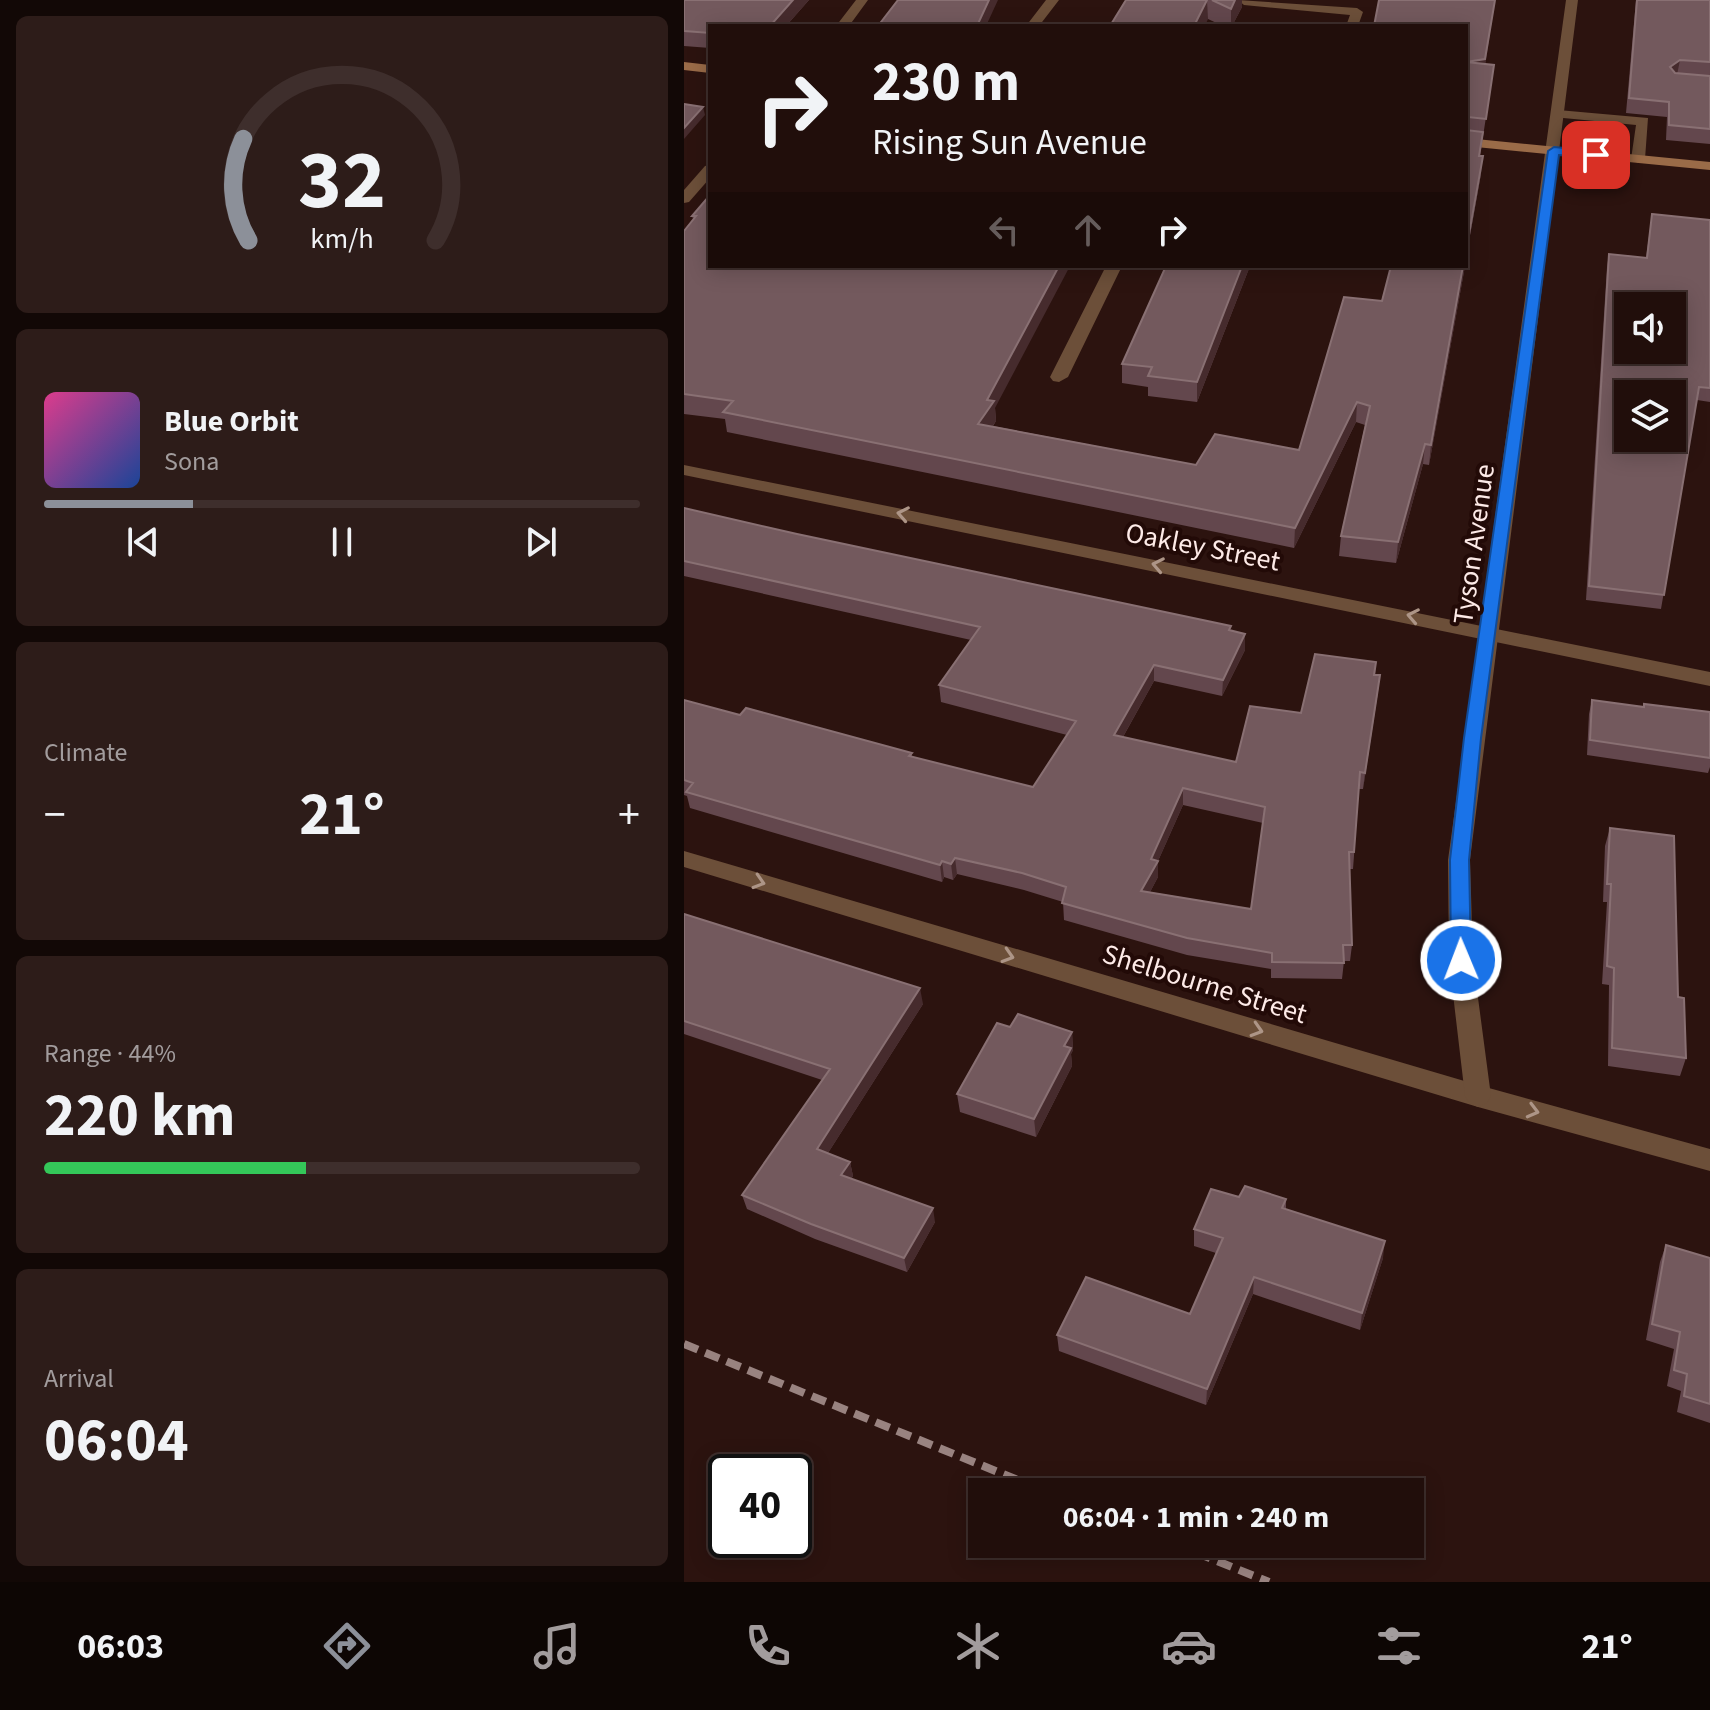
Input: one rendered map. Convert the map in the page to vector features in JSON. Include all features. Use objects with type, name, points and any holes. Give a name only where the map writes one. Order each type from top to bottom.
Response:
[{"type":"main road","points":[[684,66],[708,69]]},
{"type":"main road","points":[[1468,142],[1710,166]]},
{"type":"street","points":[[844,24],[862,0]]},
{"type":"street","points":[[1034,24],[1053,0]]},
{"type":"street","name":"Tyson Avenue","points":[[1478,1096],[1461,960],[1459,860],[1572,0]]},
{"type":"street","points":[[1244,1],[1357,12],[1353,24]]},
{"type":"street","points":[[1558,114],[1643,121],[1638,159]]},
{"type":"street","points":[[684,199],[708,171]]},
{"type":"street","points":[[1059,377],[1113,268]]},
{"type":"street","name":"Oakley Street","points":[[684,470],[1710,679]]},
{"type":"street","name":"Shelbourne Street","points":[[684,859],[1478,1096],[1710,1160]]},
{"type":"building","points":[[684,0],[793,0],[772,24],[708,24],[708,33],[684,31]]},
{"type":"building","points":[[898,0],[989,0],[978,24],[880,24]]},
{"type":"building","points":[[1126,0],[1207,0],[1195,24],[1111,24]]},
{"type":"building","points":[[1212,0],[1235,0],[1231,9]]},
{"type":"building","points":[[1379,0],[1495,0],[1485,59],[1468,62],[1468,24],[1374,24]]},
{"type":"building","points":[[1637,0],[1710,0],[1710,62],[1680,60],[1670,67],[1675,73],[1710,76],[1710,129],[1669,125],[1669,102],[1629,98]]},
{"type":"building","points":[[1468,62],[1494,65],[1486,119],[1468,117]]},
{"type":"building","points":[[684,104],[703,107],[684,128]]},
{"type":"building","points":[[1468,130],[1483,132],[1479,156],[1483,156],[1468,240]]},
{"type":"building","points":[[708,197],[708,268],[1058,268],[987,400],[994,401],[978,424],[1196,465],[1215,434],[1299,450],[1344,297],[1382,301],[1390,268],[1463,268],[1431,445],[1425,444],[1398,542],[1341,536],[1370,406],[1357,402],[1295,528],[723,412],[733,401],[684,394],[684,231],[696,216],[692,216]]},
{"type":"building","points":[[1652,214],[1710,220],[1710,388],[1699,387],[1664,595],[1589,586],[1609,254],[1647,258]]},
{"type":"building","points":[[1165,268],[1241,268],[1197,382],[1148,376],[1152,367],[1122,364]]},
{"type":"building","points":[[684,508],[1231,626],[1229,630],[1245,634],[1223,680],[1154,665],[1114,735],[1236,762],[1250,706],[1301,713],[1315,654],[1376,662],[1374,675],[1380,675],[1365,773],[1360,772],[1354,852],[1349,852],[1352,945],[1343,945],[1344,963],[1272,962],[1272,953],[1187,938],[1062,903],[1066,887],[1022,873],[955,858],[951,864],[942,861],[940,865],[686,792],[693,783],[684,780],[684,700],[740,715],[746,708],[912,753],[909,756],[1033,787],[1076,721],[939,685],[980,627],[684,561]],"holes":[[[1183,788],[1265,807],[1251,909],[1141,891],[1158,861],[1151,859]]]},
{"type":"building","points":[[1592,700],[1710,712],[1710,758],[1590,740]]},
{"type":"building","points":[[1610,828],[1674,836],[1678,997],[1684,998],[1686,1058],[1612,1048],[1614,968],[1607,966]]},
{"type":"building","points":[[684,914],[920,988],[817,1149],[850,1162],[841,1175],[933,1208],[904,1258],[742,1195],[830,1069],[684,1021]]},
{"type":"building","points":[[1018,1014],[1072,1032],[1064,1046],[1071,1048],[1034,1119],[957,1094],[997,1023],[1010,1027]]},
{"type":"building","points":[[1245,1186],[1286,1199],[1282,1208],[1385,1241],[1362,1313],[1254,1277],[1207,1389],[1057,1335],[1086,1277],[1190,1314],[1223,1238],[1194,1229],[1211,1189],[1239,1197]]},
{"type":"building","points":[[1666,1245],[1710,1258],[1710,1404],[1684,1396],[1687,1374],[1674,1370],[1680,1332],[1652,1324]]},
{"type":"railway","points":[[684,1344],[1013,1478]]},
{"type":"railway","points":[[1210,1558],[1269,1582]]},
{"type":"route","points":[[1461,960],[1459,860],[1473,738],[1554,151],[1596,155]]}]
